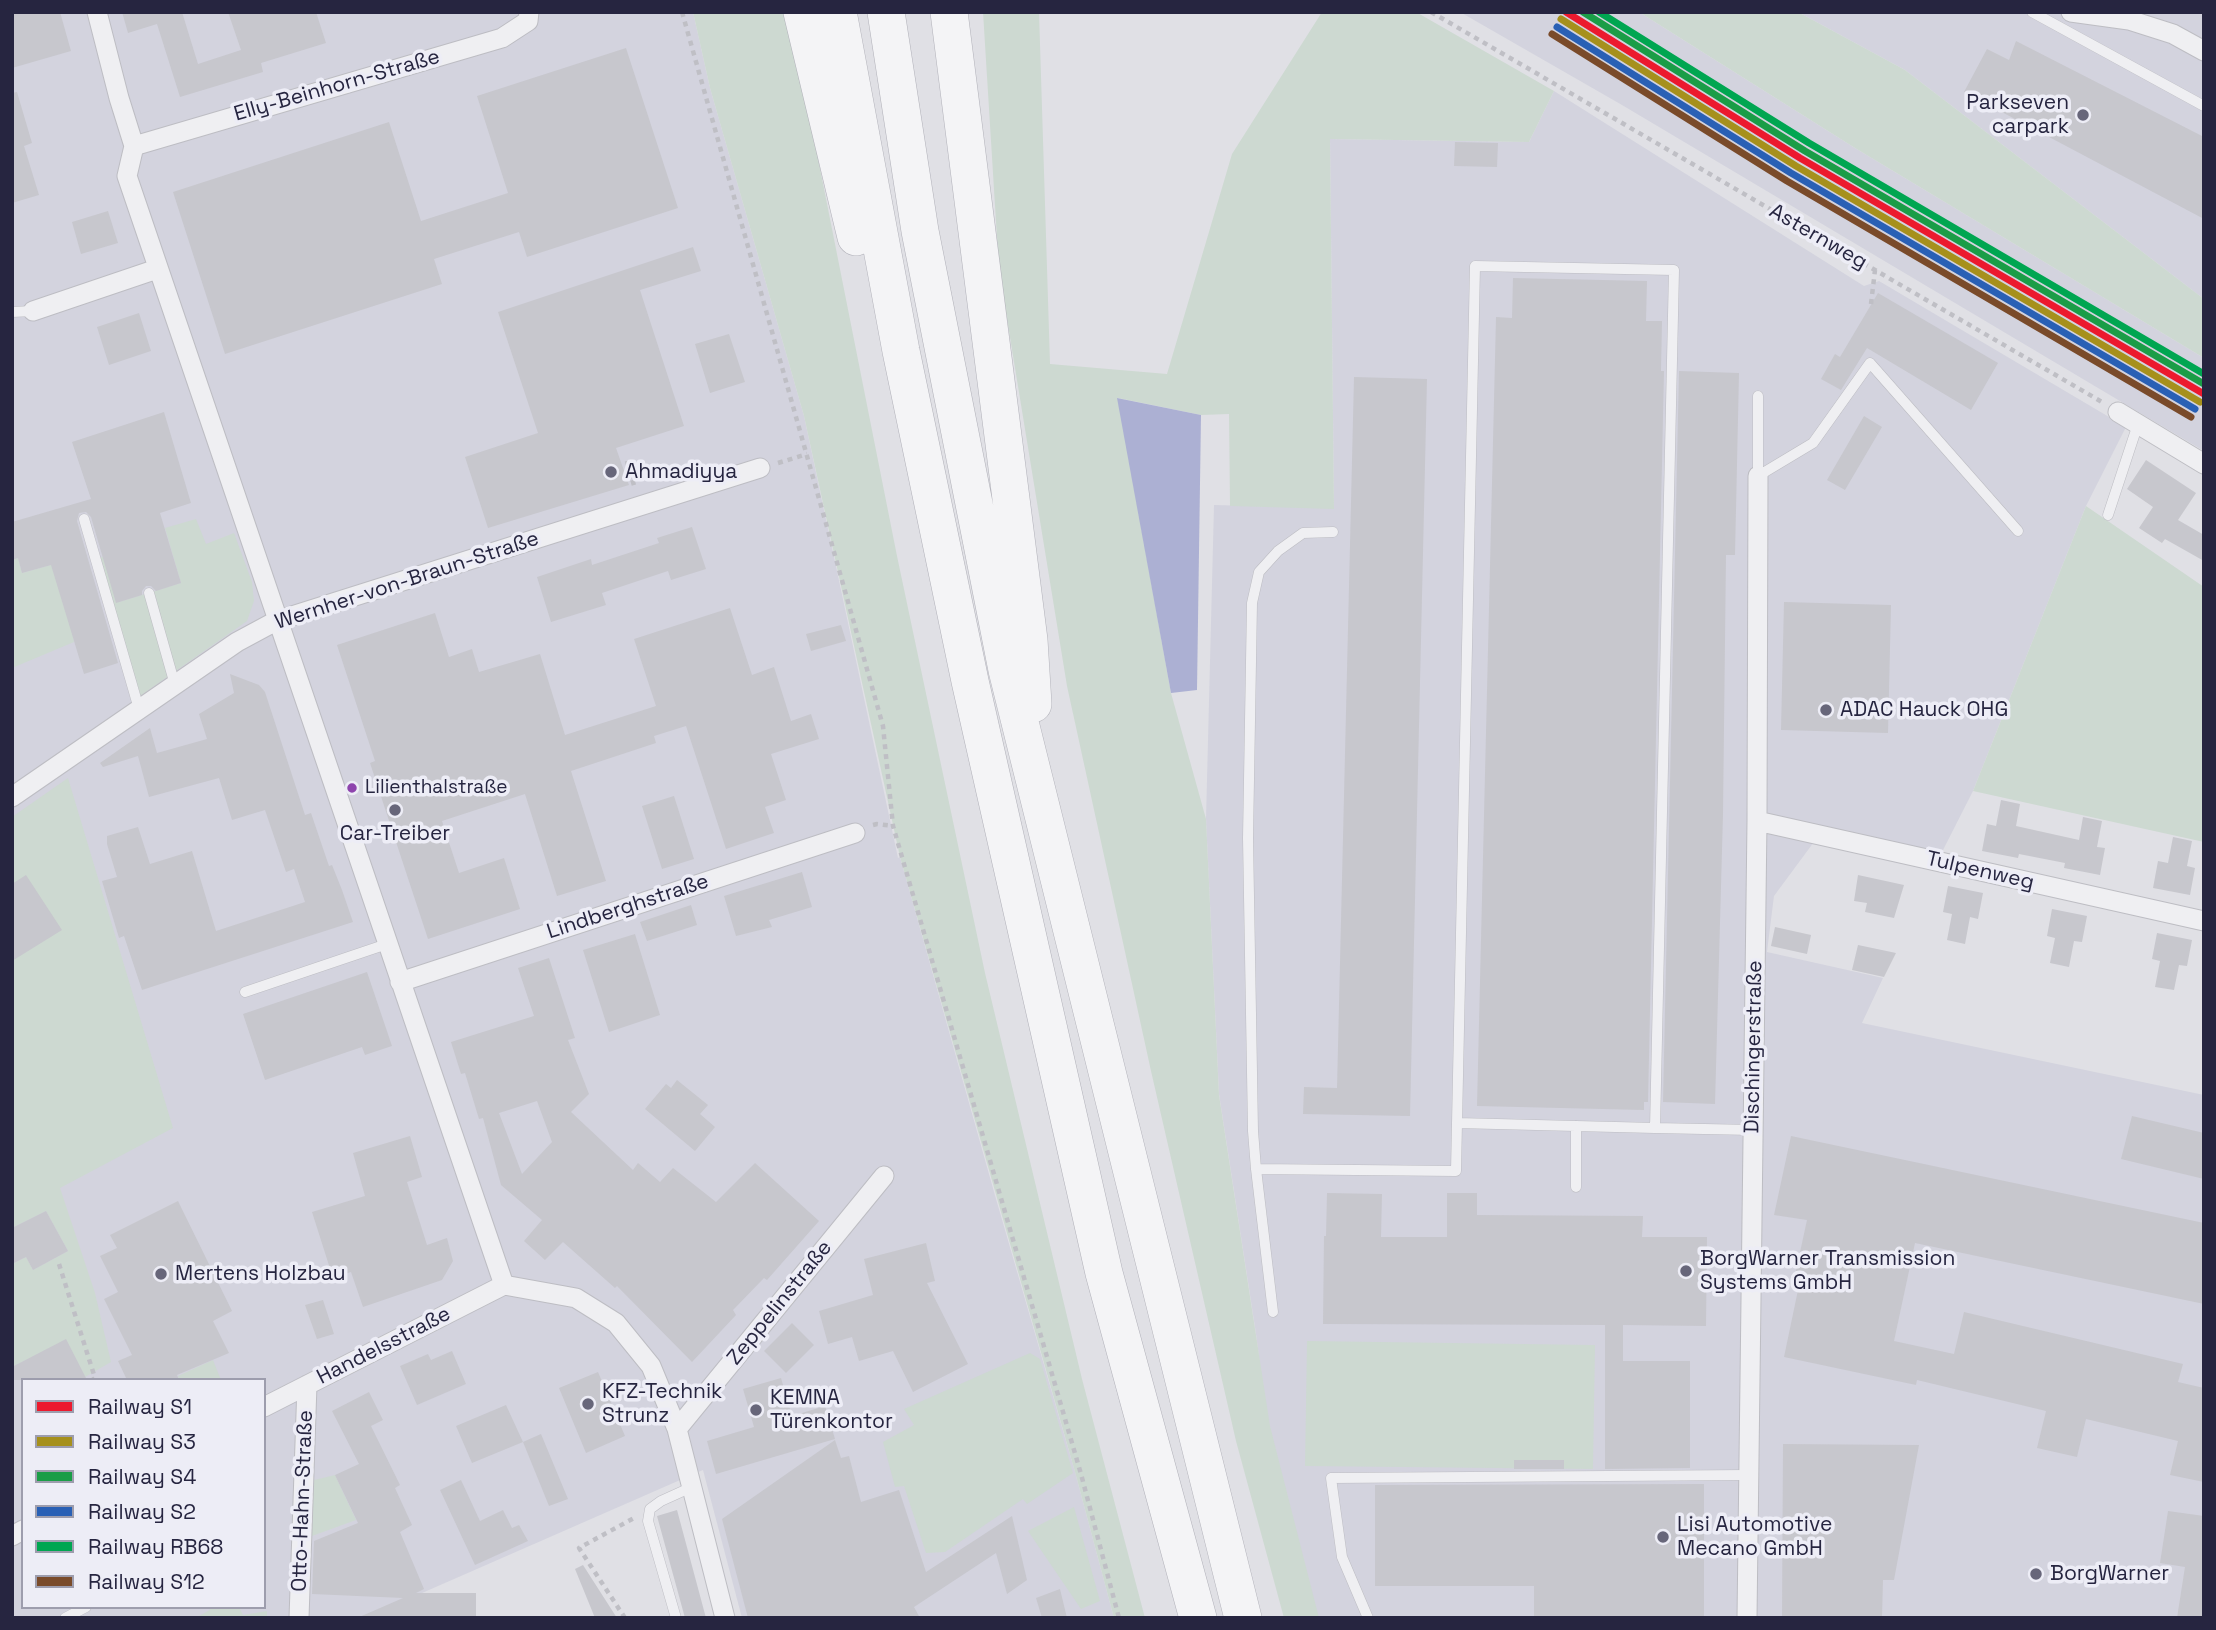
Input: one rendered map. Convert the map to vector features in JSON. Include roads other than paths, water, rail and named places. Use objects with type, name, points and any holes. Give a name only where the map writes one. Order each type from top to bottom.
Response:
[{"type":"highway","points":[[802,12],[871,299],[901,351]]},
{"type":"highway","points":[[838,12],[901,351],[970,681],[1099,1252],[1198,1618]]},
{"type":"highway","points":[[886,12],[923,245],[1007,670],[1243,1618]]},
{"type":"highway","points":[[949,12],[1029,640],[1038,803]]},
{"type":"street","points":[[97,12],[118,99],[134,146],[127,176],[276,621],[504,1285],[576,1297],[616,1323],[651,1366],[677,1429],[725,1618]]},
{"type":"street","name":"Elly-Beinhorn-Straße","points":[[134,146],[502,38],[528,20],[529,12]]},
{"type":"street","points":[[2075,13],[2129,20],[2174,34],[2204,51]]},
{"type":"street","points":[[33,311],[157,268]]},
{"type":"street","points":[[2118,412],[2204,464]]},
{"type":"street","name":"Wernher-von-Braun-Straße","points":[[12,797],[237,642],[276,621],[760,468]]},
{"type":"street","name":"Dischingerstraße","points":[[1747,1618],[1757,821],[1758,476]]},
{"type":"street","name":"Tulpenweg","points":[[1757,821],[2204,921]]},
{"type":"street","name":"Lindberghstraße","points":[[400,982],[855,833]]},
{"type":"street","name":"Zeppelinstraße","points":[[677,1429],[884,1176]]},
{"type":"street","name":"Handelsstraße","points":[[266,1406],[504,1285]]},
{"type":"street","name":"Otto-Hahn-Straße","points":[[299,1618],[307,1385]]},
{"type":"lane","points":[[2032,12],[2204,106]]},
{"type":"lane","points":[[1256,1169],[1456,1171],[1475,265],[1674,270],[1655,1128]]},
{"type":"lane","points":[[12,312],[33,311]]},
{"type":"lane","points":[[1758,476],[1813,443],[1870,363],[2018,531]]},
{"type":"lane","points":[[1758,476],[1759,396]]},
{"type":"lane","points":[[2108,515],[2138,424]]},
{"type":"lane","points":[[84,519],[139,709]]},
{"type":"lane","points":[[1273,1312],[1253,1131],[1248,838],[1252,603],[1259,572],[1278,551],[1303,533],[1333,532]]},
{"type":"lane","points":[[149,593],[174,685]]},
{"type":"lane","points":[[245,992],[387,944]]},
{"type":"lane","points":[[1457,1123],[1753,1130]]},
{"type":"lane","points":[[1576,1126],[1576,1187]]},
{"type":"lane","points":[[1368,1618],[1342,1557],[1331,1478],[1748,1475]]},
{"type":"lane","points":[[676,1618],[648,1521],[650,1509],[661,1501],[692,1488]]},
{"type":"lane","points":[[65,1618],[82,1609]]},
{"type":"water","points":[[1117,398],[1201,415],[1197,690],[1171,693]]},
{"type":"rail line","name":"S1","points":[[1566,12],[1800,158],[2204,394]]},
{"type":"rail line","name":"S4","points":[[1583,12],[1805,151],[2204,384]]},
{"type":"rail line","name":"RB68","points":[[1599,12],[1809,143],[2204,374]]},
{"type":"rail line","name":"S3","points":[[1561,19],[1796,166],[2200,402]]},
{"type":"rail line","name":"S2","points":[[1557,27],[1791,173],[2195,409]]},
{"type":"rail line","name":"S12","points":[[1552,34],[1787,181],[2191,417]]},
{"type":"place","name":"Parkseven carpark","points":[[2083,115]]},
{"type":"place","name":"Ahmadiyya","points":[[611,472]]},
{"type":"place","name":"ADAC Hauck OHG","points":[[1826,710]]},
{"type":"place","name":"Lilienthalstraße","points":[[352,788]]},
{"type":"place","name":"Car-Treiber","points":[[395,810]]},
{"type":"place","name":"BorgWarner Transmission Systems GmbH","points":[[1686,1271]]},
{"type":"place","name":"Mertens Holzbau","points":[[161,1274]]},
{"type":"place","name":"KFZ-Technik Strunz","points":[[588,1404]]},
{"type":"place","name":"KEMNA Türenkontor","points":[[756,1410]]},
{"type":"place","name":"Lisi Automotive Mecano GmbH","points":[[1663,1537]]},
{"type":"place","name":"BorgWarner","points":[[2036,1574]]}]
